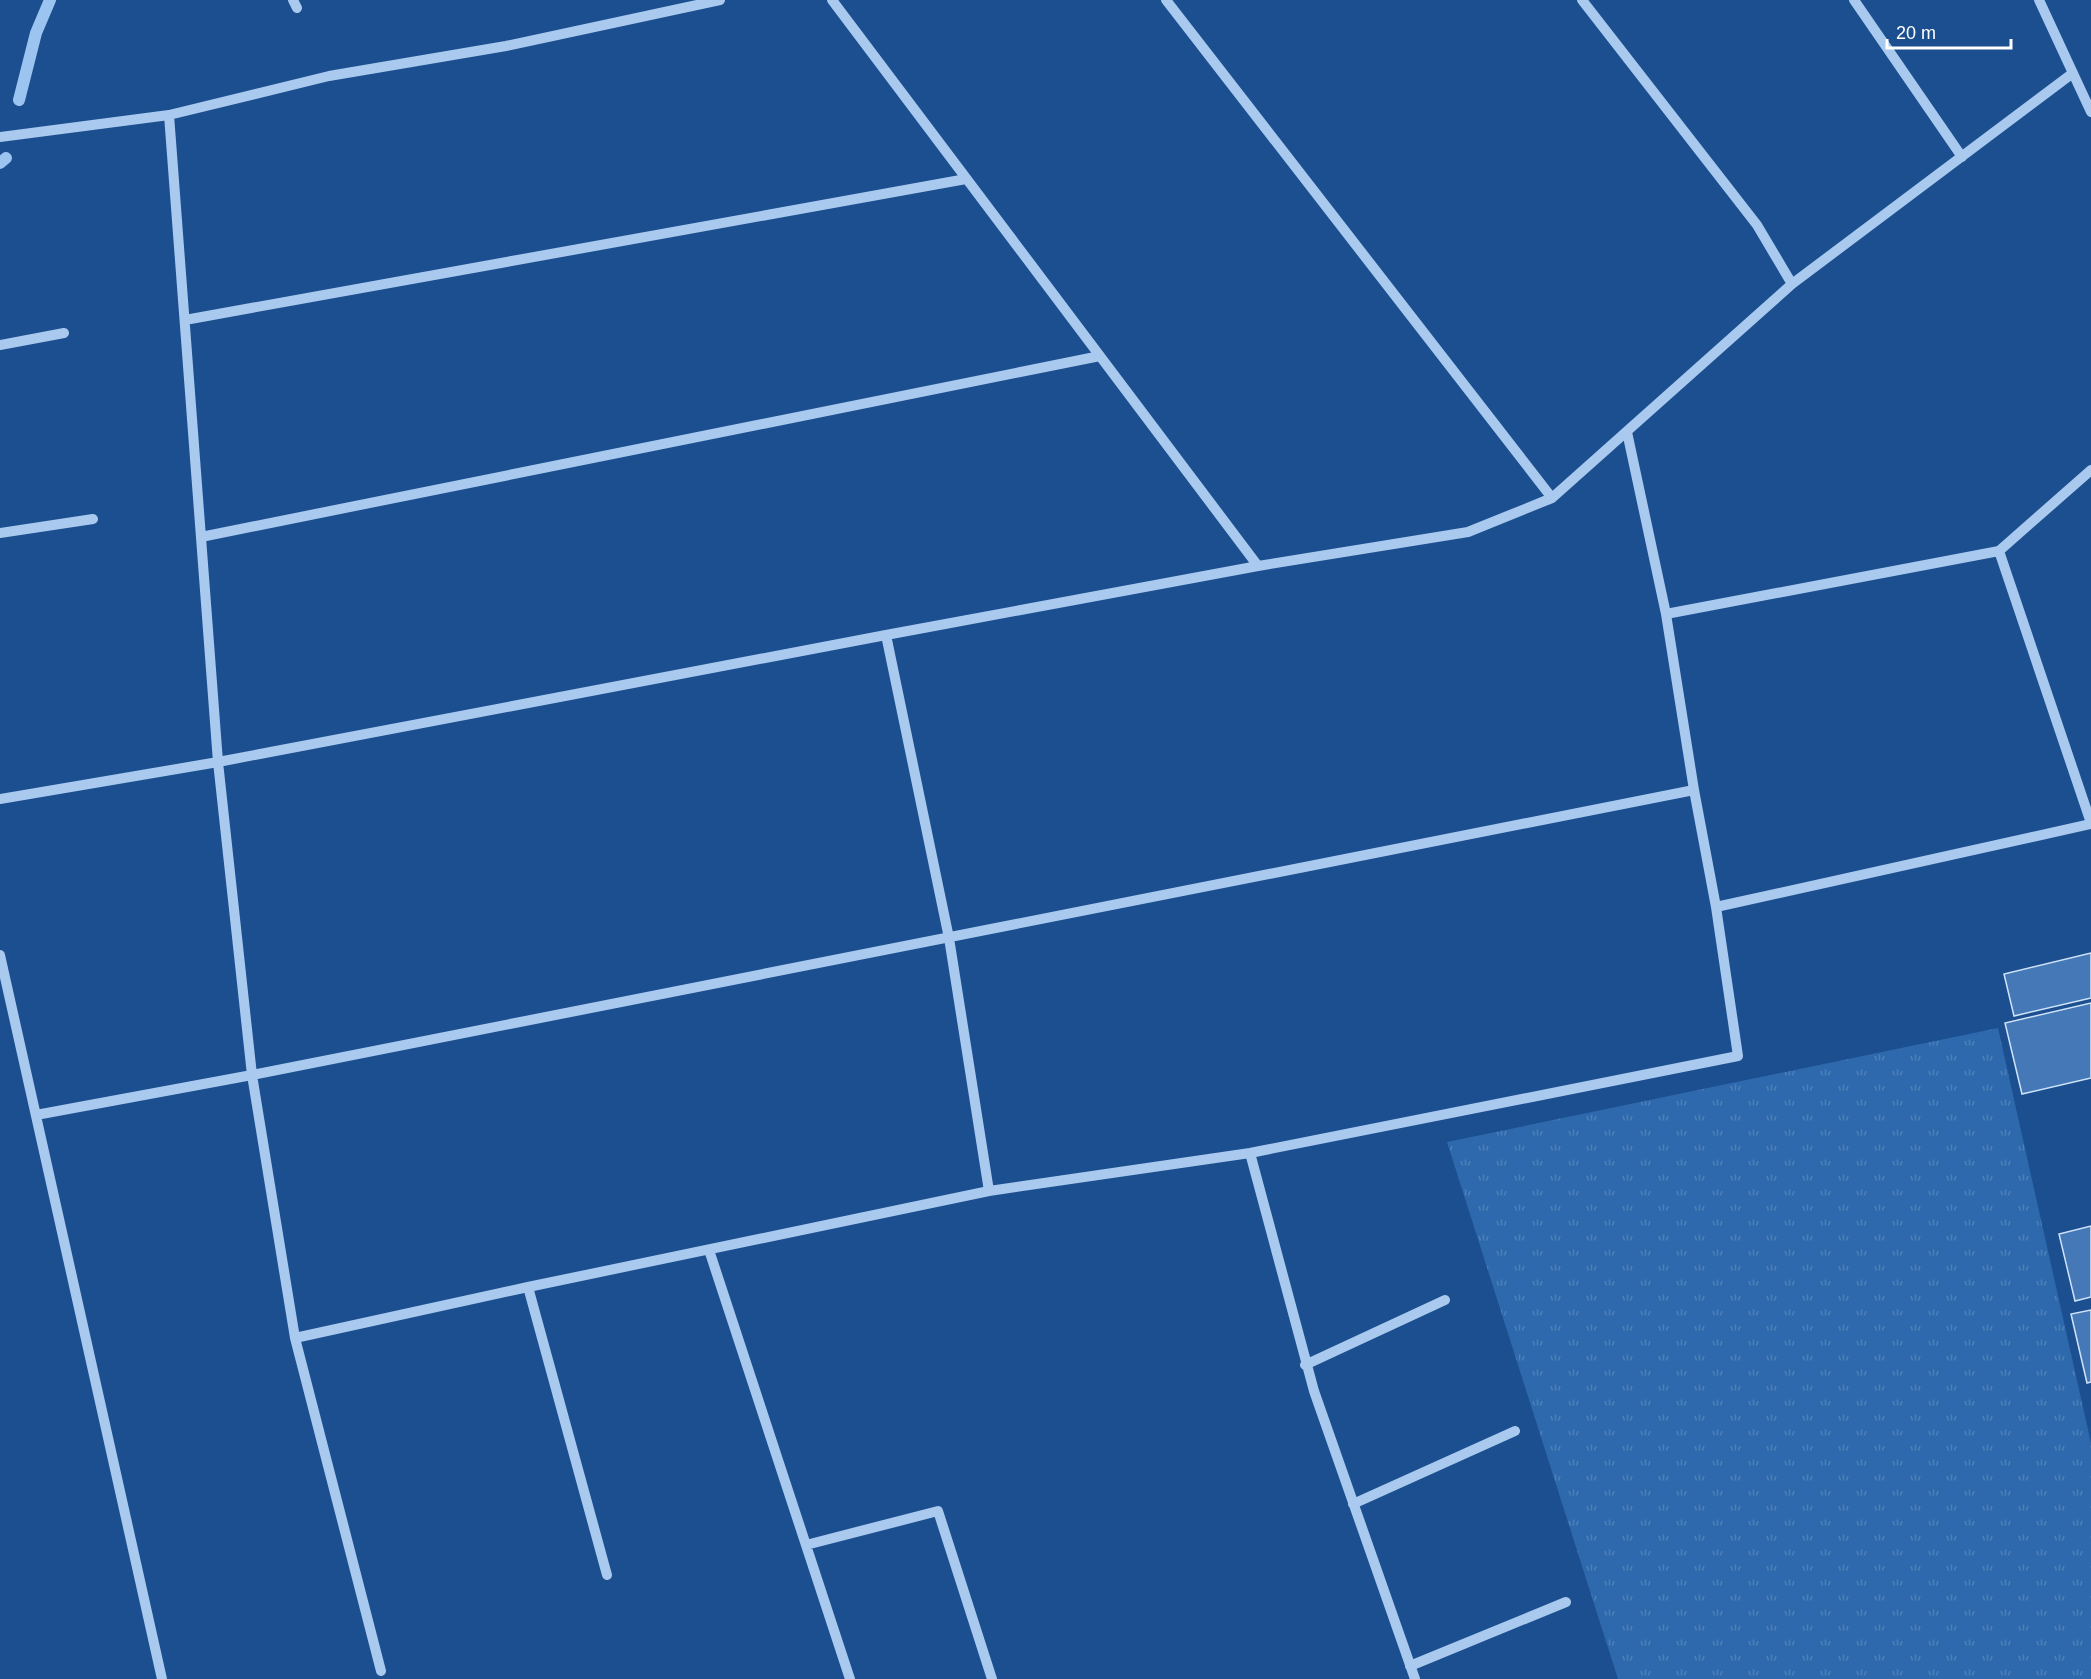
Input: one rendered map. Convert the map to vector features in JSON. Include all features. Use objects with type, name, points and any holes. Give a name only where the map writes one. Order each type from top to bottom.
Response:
[{"type":"street","points":[[0,137],[169,115],[329,76],[506,46],[720,0]]},
{"type":"street","points":[[831,0],[1258,566]]},
{"type":"street","points":[[1166,0],[1552,498]]},
{"type":"street","points":[[1582,0],[1757,225],[1792,284]]},
{"type":"street","points":[[1854,0],[1962,157]]},
{"type":"street","points":[[2039,0],[2091,112]]},
{"type":"street","points":[[0,798],[218,762],[1258,566],[1468,531],[1552,498],[1792,284],[2073,73]]},
{"type":"street","points":[[169,115],[218,762],[252,1075],[295,1338],[381,1671]]},
{"type":"street","points":[[185,320],[966,179]]},
{"type":"street","points":[[0,345],[64,333]]},
{"type":"street","points":[[201,537],[1100,356]]},
{"type":"street","points":[[295,1338],[989,1191],[1250,1153],[1738,1056],[1716,907],[1694,790],[1666,614],[1627,432]]},
{"type":"street","points":[[1666,614],[1999,551],[2091,470]]},
{"type":"street","points":[[0,533],[93,519]]},
{"type":"street","points":[[1716,907],[2091,824],[1999,551]]},
{"type":"street","points":[[886,635],[949,938],[989,1191]]},
{"type":"street","points":[[36,1115],[252,1075],[1694,790]]},
{"type":"street","points":[[0,955],[162,1679]]},
{"type":"street","points":[[1250,1153],[1305,1365],[1415,1679]]},
{"type":"street","points":[[709,1250],[850,1679]]},
{"type":"street","points":[[528,1287],[607,1575]]},
{"type":"street","points":[[1305,1365],[1445,1300]]},
{"type":"street","points":[[1353,1504],[1515,1431]]},
{"type":"street","points":[[806,1545],[938,1510],[992,1679]]},
{"type":"street","points":[[1410,1666],[1566,1602]]},
{"type":"green space","points":[[1998,1028],[2091,1443],[2091,1679],[1618,1679],[1447,1142]]},
{"type":"building","points":[[2091,953],[2091,998],[2014,1016],[2004,974]]},
{"type":"building","points":[[2091,1003],[2091,1078],[2022,1094],[2005,1023]]},
{"type":"building","points":[[2091,1226],[2091,1297],[2075,1301],[2059,1234]]},
{"type":"building","points":[[2091,1310],[2091,1382],[2087,1383],[2071,1314]]},
{"type":"waterway","points":[[19,100],[36,33],[50,0]]},
{"type":"waterway","points":[[0,163],[6,158]]}]
